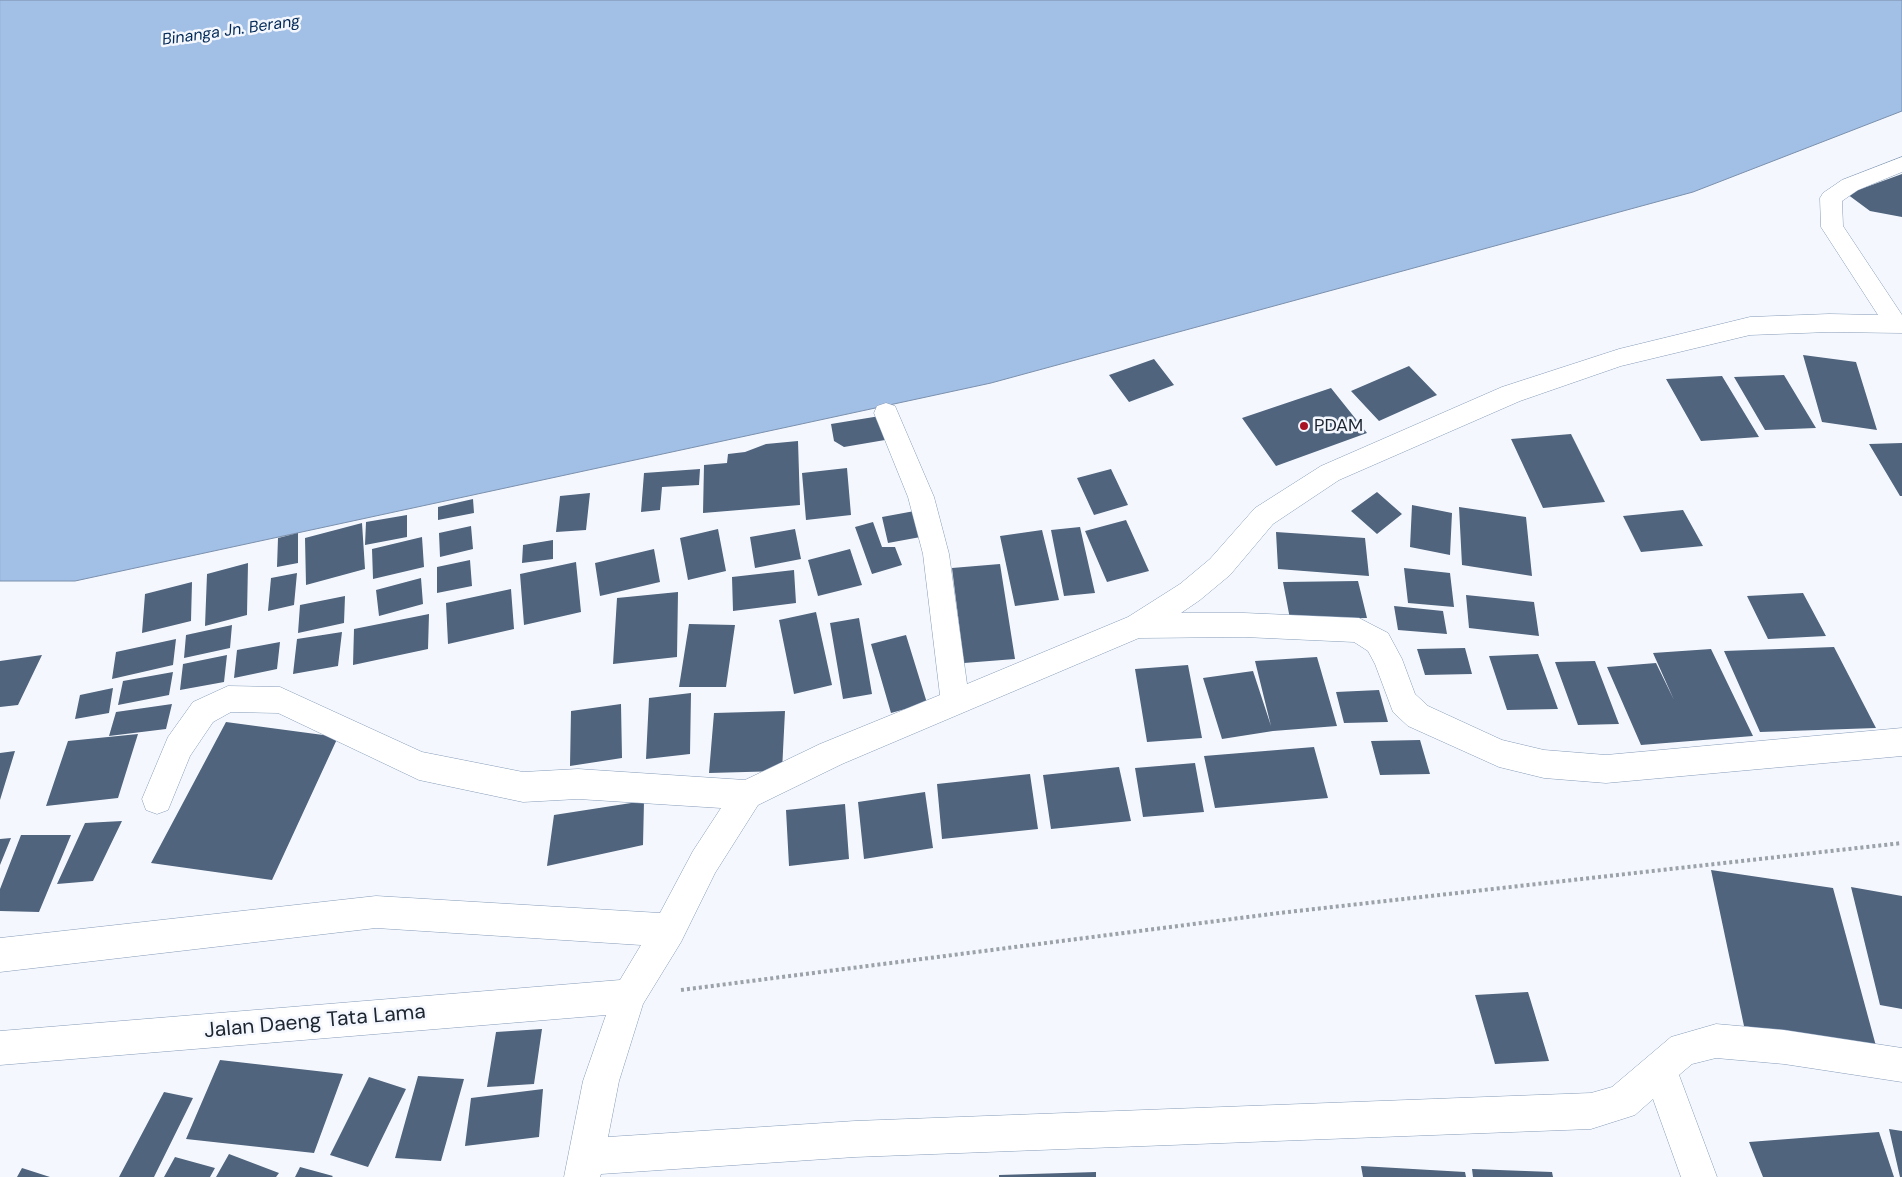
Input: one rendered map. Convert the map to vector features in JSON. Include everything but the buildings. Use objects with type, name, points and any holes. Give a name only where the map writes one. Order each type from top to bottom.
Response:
[{"type":"street","points":[[1899,324],[1832,227],[1831,198],[1850,185],[1902,164]]},
{"type":"street","points":[[157,799],[179,747],[203,712],[228,699],[280,700],[419,766],[523,787],[578,784],[747,794],[831,754],[1138,626],[1190,592],[1220,567],[1264,516],[1330,473],[1511,394],[1619,358],[1750,326],[1829,322],[1899,324]]},
{"type":"street","points":[[886,413],[921,497],[936,554],[955,702]]},
{"type":"street","points":[[1138,626],[1244,625],[1359,630],[1378,642],[1388,659],[1403,702],[1418,716],[1499,753],[1544,764],[1606,768],[1636,767],[1902,742]]},
{"type":"street","points":[[747,794],[704,862],[669,930],[629,996],[601,1081],[584,1167],[855,1139],[1591,1111],[1622,1102],[1683,1049],[1716,1040],[1784,1047],[1902,1065]]},
{"type":"street","points":[[0,955],[376,912],[669,930]]},
{"type":"street","name":"Jalan Daeng Tata Lama","points":[[0,1048],[629,996]]},
{"type":"street","points":[[1660,1070],[1699,1177]]},
{"type":"path","points":[[629,996],[1280,913],[1902,843]]},
{"type":"water","name":"Binanga Jn. Berang","points":[[0,0],[1902,0],[1902,111],[1693,192],[991,383],[75,581],[0,581]]},
{"type":"place","name":"PDAM","points":[[1304,426]]}]
